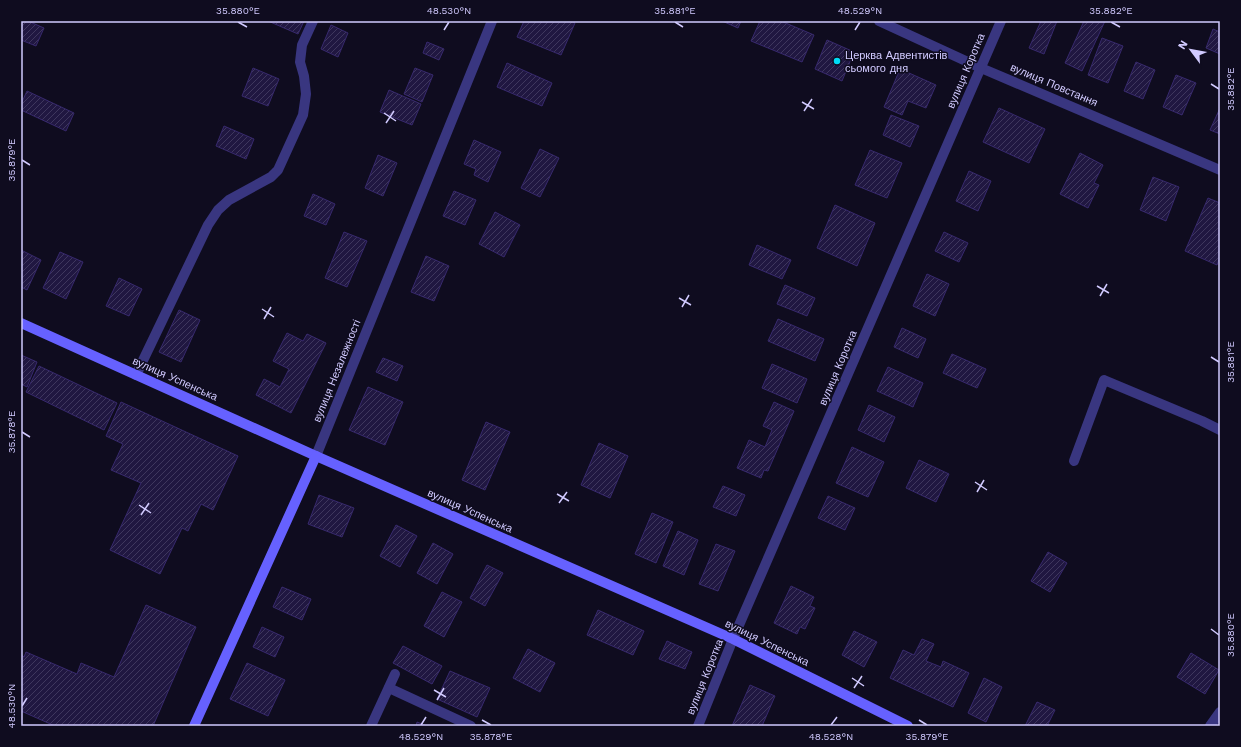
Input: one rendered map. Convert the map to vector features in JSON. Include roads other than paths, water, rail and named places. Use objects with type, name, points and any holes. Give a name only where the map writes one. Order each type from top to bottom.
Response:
[{"type":"street","points":[[136,375],[208,225],[218,210],[229,200],[271,177],[278,170],[303,115],[306,94],[304,76],[300,62],[302,45],[313,21]]},
{"type":"street","name":"вулиця Незалежності","points":[[194,726],[316,456],[492,21]]},
{"type":"street","name":"вулиця Повстання","points":[[879,21],[981,68],[1220,170]]},
{"type":"street","name":"вулиця Коротка","points":[[698,726],[733,639],[1001,21]]},
{"type":"street","name":"вулиця Успенська","points":[[21,323],[316,456],[733,639],[908,726]]},
{"type":"street","points":[[1074,461],[1104,380],[1220,430]]},
{"type":"street","points":[[371,726],[396,674]]},
{"type":"street","points":[[389,688],[472,726]]},
{"type":"street","points":[[1210,726],[1220,712]]},
{"type":"place","name":"Церква Адвентистів сьомого дня","points":[[837,61]]}]
